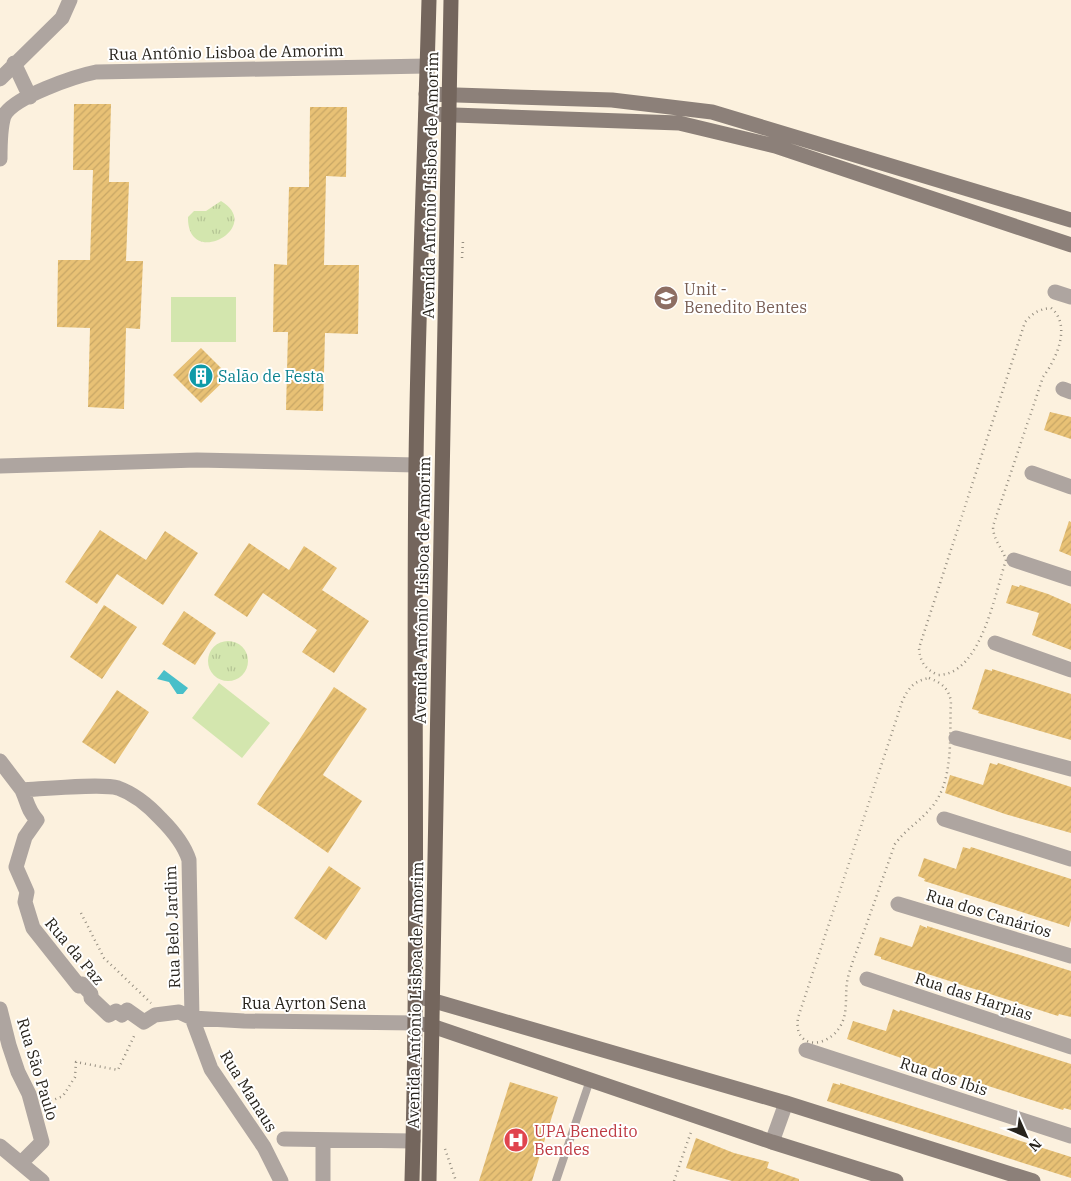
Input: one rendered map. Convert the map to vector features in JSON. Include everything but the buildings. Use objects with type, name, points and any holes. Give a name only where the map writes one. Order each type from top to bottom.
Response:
[{"type":"main road","name":"Avenida Antônio Lisboa de Amorim","points":[[412,1181],[417,996],[416,466],[429,0]]},
{"type":"main road","name":"Avenida Antônio Lisboa de Amorim","points":[[429,1181],[434,1003],[451,0]]},
{"type":"street","points":[[0,79],[14,63],[62,18],[70,0]]},
{"type":"street","points":[[0,159],[4,116],[10,108],[30,97],[14,63]]},
{"type":"street","name":"Rua Antônio Lisboa de Amorim","points":[[30,97],[60,81],[96,72],[427,66]]},
{"type":"street","points":[[426,94],[612,100],[712,112],[1071,245]]},
{"type":"street","points":[[426,114],[679,123],[806,148],[1071,220]]},
{"type":"street","points":[[1055,292],[1071,297]]},
{"type":"street","points":[[0,466],[197,460],[416,466]]},
{"type":"street","points":[[1032,473],[1071,487]]},
{"type":"street","points":[[1014,560],[1071,579]]},
{"type":"street","points":[[995,643],[1071,670]]},
{"type":"street","points":[[953,737],[1071,769]]},
{"type":"street","points":[[0,761],[22,790]]},
{"type":"street","name":"Rua Belo Jardim","points":[[22,790],[116,787],[149,806],[172,830],[186,851],[189,860],[192,1018]]},
{"type":"street","name":"Rua da Paz","points":[[22,790],[28,801],[28,810],[37,820],[25,837],[16,867],[27,892],[25,902],[32,928],[79,986],[82,984],[91,994],[91,998],[109,1015],[116,1011],[122,1015],[127,1010],[141,1021]]},
{"type":"street","points":[[944,819],[1071,859]]},
{"type":"street","name":"Rua dos Canários","points":[[898,904],[1071,956]]},
{"type":"street","name":"Rua das Harpias","points":[[867,979],[1071,1047]]},
{"type":"street","points":[[417,996],[434,1003],[786,1103],[1033,1181]]},
{"type":"street","name":"Rua São Paulo","points":[[0,1009],[9,1046],[18,1072],[29,1094],[42,1142],[22,1162]]},
{"type":"street","points":[[141,1021],[163,1014],[179,1012],[192,1018]]},
{"type":"street","name":"Rua Ayrton Sena","points":[[192,1018],[416,1023]]},
{"type":"street","name":"Rua Manaus","points":[[192,1018],[211,1069],[264,1147],[281,1181]]},
{"type":"street","points":[[416,1023],[432,1026],[772,1142],[896,1181]]},
{"type":"street","name":"Rua dos Ibis","points":[[806,1050],[1071,1136]]},
{"type":"street","points":[[772,1142],[786,1103]]},
{"type":"street","points":[[284,1139],[413,1141]]},
{"type":"street","points":[[323,1140],[323,1181]]},
{"type":"street","points":[[0,1146],[22,1162],[42,1181]]},
{"type":"lane","points":[[556,1181],[590,1080]]},
{"type":"path","points":[[1051,308],[1060,312],[1066,329],[1057,358],[1043,377],[993,526],[993,536],[1003,551],[1006,560],[980,639],[962,665],[954,672],[938,675],[924,666],[919,648],[1025,322],[1040,309],[1051,308]]},
{"type":"path","points":[[929,678],[940,682],[948,691],[951,701],[953,737],[947,772],[938,798],[929,810],[905,830],[895,844],[848,976],[846,1013],[841,1024],[835,1034],[826,1041],[816,1044],[807,1041],[800,1034],[797,1026],[798,1018],[902,702],[908,689],[918,680],[929,678]]},
{"type":"path","points":[[81,913],[104,958],[163,1014]]},
{"type":"path","points":[[33,1112],[63,1096],[75,1077],[76,1062],[118,1070],[141,1021]]},
{"type":"path","points":[[674,1181],[697,1116]]},
{"type":"green space","points":[[221,201],[232,211],[234,222],[230,231],[221,239],[210,242],[199,241],[191,233],[188,217],[194,211],[206,211]]},
{"type":"green space","points":[[171,297],[236,297],[236,342],[171,342]]},
{"type":"green space","points":[[232,641],[239,644],[245,650],[248,661],[247,669],[239,678],[232,681],[224,681],[217,678],[209,669],[208,657],[211,650],[220,642]]},
{"type":"green space","points":[[219,683],[270,723],[242,758],[192,718]]},
{"type":"water","points":[[164,670],[188,688],[183,694],[177,694],[169,682],[157,679]]},
{"type":"place","name":"Unit - Benedito Bentes","points":[[666,298]]},
{"type":"place","name":"Salão de Festa","points":[[201,376]]},
{"type":"place","name":"UPA Benedito Bendes","points":[[516,1140]]}]
